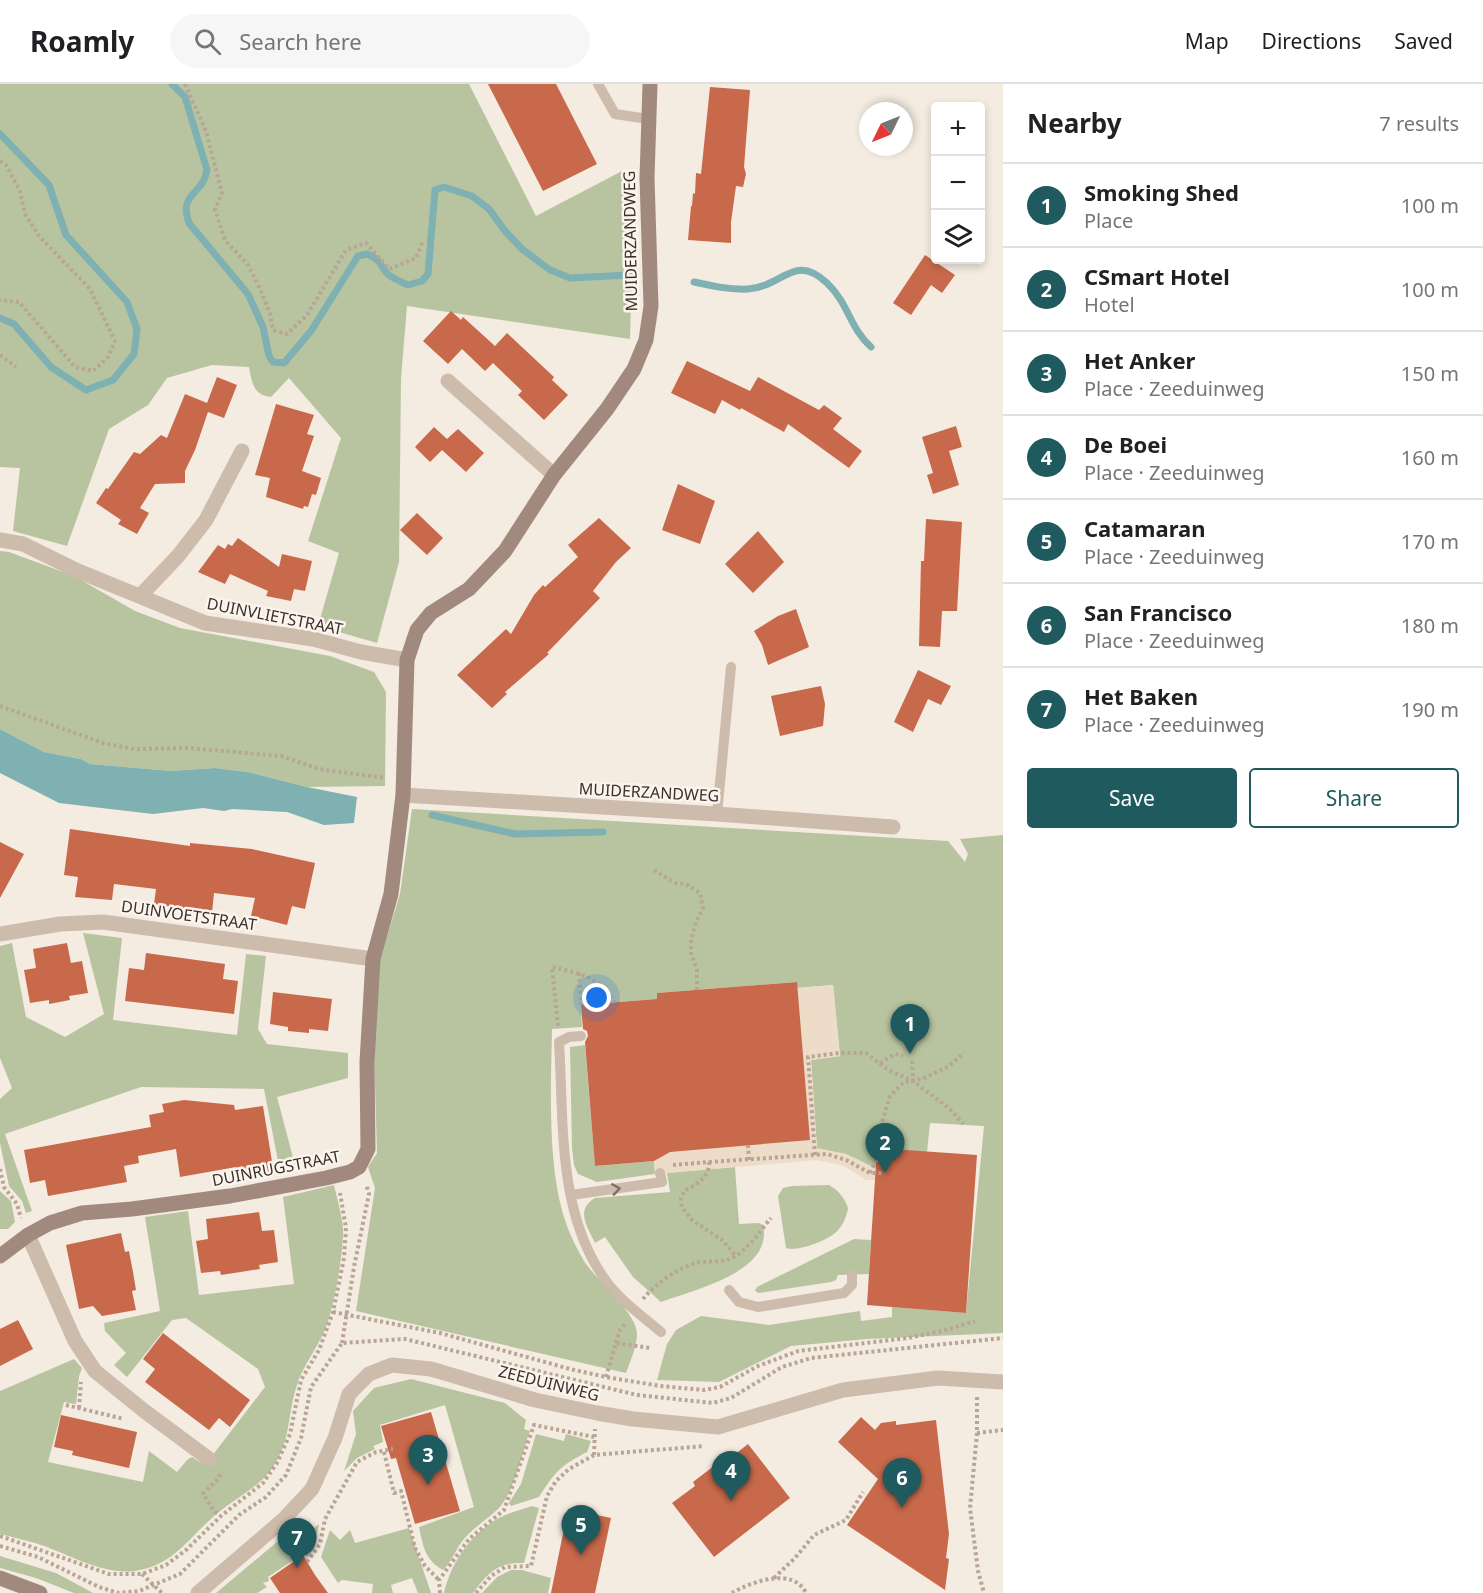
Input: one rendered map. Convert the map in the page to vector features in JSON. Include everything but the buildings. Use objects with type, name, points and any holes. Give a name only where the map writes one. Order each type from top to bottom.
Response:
[{"type":"street","name":"MUIDERZANDWEG","points":[[373,958],[391,894],[403,795],[407,660],[417,630],[431,613],[470,589],[505,551],[554,475],[607,409],[634,369],[646,340],[651,306],[647,178],[650,84]]},
{"type":"street","points":[[448,381],[554,475]]},
{"type":"street","points":[[140,596],[178,556],[206,520],[242,451]]},
{"type":"street","name":"DUINVLIETSTRAAT","points":[[0,540],[23,544],[78,571],[205,623],[313,639],[361,652],[407,660]]},
{"type":"street","name":"MUIDERZANDWEG","points":[[403,795],[893,827]]},
{"type":"street","name":"DUINVOETSTRAAT","points":[[0,934],[60,924],[103,921],[373,958]]},
{"type":"street","name":"DUINRUGSTRAAT","points":[[0,1256],[28,1235],[50,1223],[82,1213],[230,1196],[350,1172],[358,1167],[368,1149],[367,1062],[373,958]]},
{"type":"street","points":[[28,1235],[75,1341],[95,1371],[209,1459]]},
{"type":"street","name":"ZEEDUINWEG","points":[[198,1593],[283,1520],[312,1488],[335,1438],[349,1394],[369,1374],[392,1365],[431,1369],[535,1400],[597,1413],[633,1419],[718,1427],[843,1389],[938,1378],[1003,1382]]},
{"type":"street","points":[[0,1578],[40,1593]]},
{"type":"lane","points":[[598,84],[615,114],[648,119]]},
{"type":"lane","points":[[717,814],[731,667]]},
{"type":"lane","points":[[581,1036],[569,1037],[559,1042],[566,1166],[574,1217],[586,1250],[605,1280],[661,1332]]},
{"type":"lane","points":[[571,1195],[661,1178]]},
{"type":"lane","points":[[729,1290],[740,1302],[758,1306],[844,1293],[852,1285],[852,1275]]},
{"type":"path","points":[[185,84],[206,131],[217,172],[222,193],[215,210],[225,240],[248,265],[270,313],[273,330],[287,334],[307,315],[346,250],[366,243],[389,268],[416,258],[423,241]]},
{"type":"path","points":[[0,161],[6,165],[20,191],[25,214],[39,236],[90,289],[115,341],[108,357],[93,371],[75,367],[19,302],[0,300]]},
{"type":"path","points":[[0,355],[16,367]]},
{"type":"path","points":[[0,706],[103,743],[134,749],[189,748],[281,756],[319,769],[403,779]]},
{"type":"path","points":[[654,870],[675,883],[686,884],[700,893],[703,908],[691,940],[691,953],[697,969],[697,990]]},
{"type":"path","points":[[559,1042],[552,967],[579,972],[610,991],[614,1003]]},
{"type":"path","points":[[579,972],[581,1005]]},
{"type":"path","points":[[815,1155],[808,1057],[839,1053],[866,1053],[888,1070],[913,1081],[950,1109],[963,1124]]},
{"type":"path","points":[[870,1173],[879,1155],[882,1122],[890,1096],[904,1082],[922,1079],[949,1066],[964,1053]]},
{"type":"path","points":[[879,1064],[895,1054],[903,1056]]},
{"type":"path","points":[[912,1061],[913,1081]]},
{"type":"path","points":[[748,1145],[749,1160]]},
{"type":"path","points":[[661,1178],[660,1166],[827,1154],[846,1160],[870,1173],[885,1173]]},
{"type":"path","points":[[710,1162],[710,1169],[705,1176],[696,1185],[685,1190],[681,1199],[682,1207],[692,1220],[722,1240],[735,1255]]},
{"type":"path","points":[[342,1343],[369,1194],[365,1179],[358,1167]]},
{"type":"path","points":[[0,1169],[4,1187],[18,1204],[22,1223],[30,1219]]},
{"type":"path","points":[[0,1536],[109,1574],[142,1574],[166,1565],[186,1550],[241,1498],[263,1483],[278,1463],[290,1434],[301,1380],[322,1343],[333,1312],[344,1258],[346,1228],[337,1174]]},
{"type":"path","points":[[606,1377],[620,1330],[651,1289],[686,1267],[700,1262],[726,1260],[735,1255],[771,1218]]},
{"type":"path","points":[[333,1312],[440,1333],[606,1377],[686,1389],[720,1387],[758,1366],[798,1352],[908,1338],[975,1321]]},
{"type":"path","points":[[975,1340],[1003,1338]]},
{"type":"path","points":[[616,1343],[650,1348]]},
{"type":"path","points":[[977,1380],[977,1433],[970,1508],[978,1570],[984,1593]]},
{"type":"path","points":[[66,1405],[132,1421],[143,1410]]},
{"type":"path","points":[[440,1593],[439,1580],[469,1539],[504,1510],[534,1425],[594,1437]]},
{"type":"path","points":[[594,1455],[595,1426]]},
{"type":"path","points":[[977,1433],[1003,1430]]},
{"type":"path","points":[[476,1593],[491,1576],[505,1566],[531,1566],[547,1496],[556,1481],[569,1469],[594,1455],[706,1446]]},
{"type":"path","points":[[307,1562],[320,1544],[325,1519],[357,1462],[376,1452],[393,1449]]},
{"type":"path","points":[[384,1452],[394,1493],[400,1491],[415,1548],[425,1566],[439,1580]]},
{"type":"path","points":[[774,1578],[814,1535],[846,1520],[863,1492]]},
{"type":"path","points":[[203,1494],[215,1512],[221,1516]]},
{"type":"path","points":[[0,1546],[38,1557],[109,1591],[140,1592]]},
{"type":"path","points":[[142,1574],[162,1593]]},
{"type":"path","points":[[732,1593],[746,1585],[774,1578],[792,1581],[805,1589],[806,1593]]},
{"type":"green space","points":[[0,84],[469,84],[536,216],[624,170],[627,241],[632,267],[630,339],[407,306],[401,378],[399,562],[377,643],[318,626],[339,553],[308,541],[341,438],[289,378],[271,397],[260,394],[254,387],[249,367],[212,365],[167,378],[148,405],[109,429],[67,546],[13,531],[20,468],[0,467]]},
{"type":"green space","points":[[0,551],[9,552],[74,576],[135,611],[180,628],[330,656],[374,672],[386,692],[385,786],[307,787],[248,772],[215,768],[171,771],[90,764],[81,759],[44,752],[0,729]]},
{"type":"green space","points":[[412,809],[948,841],[965,862],[968,854],[960,839],[1003,835],[1003,1333],[867,1339],[791,1346],[719,1382],[657,1380],[667,1344],[676,1330],[701,1316],[769,1325],[860,1311],[861,1321],[892,1317],[892,1307],[966,1313],[984,1126],[930,1123],[927,1152],[886,1168],[873,1167],[846,1154],[817,1149],[811,1060],[840,1056],[833,985],[797,988],[797,982],[657,993],[657,999],[581,1005],[582,1027],[552,1029],[551,1126],[559,1199],[569,1230],[584,1261],[623,1307],[635,1326],[636,1344],[626,1373],[356,1311],[375,1188],[368,1167],[377,1153],[374,1052],[380,959],[400,894]]},
{"type":"green space","points":[[83,933],[122,938],[113,1020],[237,1035],[246,954],[266,956],[258,1029],[267,1044],[348,1053],[348,1078],[277,1097],[295,1165],[279,1166],[264,1089],[141,1087],[5,1134],[32,1211],[26,1213],[22,1201],[9,1186],[0,1143],[0,1099],[12,1088],[0,1058],[0,946],[12,943],[26,1017],[65,1037],[104,1014]]},
{"type":"green space","points":[[585,1045],[595,1166],[654,1161],[655,1174],[597,1182],[578,1174],[574,1165],[572,1148],[570,1047]]},
{"type":"green space","points":[[735,1167],[739,1224],[759,1223],[763,1225],[763,1241],[756,1255],[744,1267],[728,1277],[661,1302],[633,1277],[605,1237],[595,1243],[584,1219],[585,1208],[595,1198],[670,1192],[667,1173]]},
{"type":"green space","points":[[334,1185],[342,1218],[343,1238],[332,1306],[323,1335],[299,1380],[282,1450],[265,1477],[219,1512],[169,1558],[148,1568],[135,1571],[112,1570],[88,1564],[39,1544],[0,1534],[0,1391],[74,1359],[82,1368],[76,1404],[64,1402],[48,1462],[143,1482],[149,1451],[177,1472],[192,1457],[205,1465],[265,1387],[258,1369],[186,1318],[172,1320],[127,1377],[114,1365],[126,1353],[105,1331],[104,1323],[160,1311],[145,1217],[188,1211],[199,1295],[294,1284],[283,1197]]},
{"type":"green space","points":[[829,1185],[841,1195],[848,1208],[838,1231],[811,1245],[786,1248],[778,1196],[783,1188]]},
{"type":"green space","points":[[0,1191],[11,1201],[15,1222],[8,1229],[0,1229]]},
{"type":"green space","points":[[854,1239],[871,1240],[869,1274],[838,1275],[836,1280],[831,1282],[759,1293],[755,1291],[757,1287]]},
{"type":"green space","points":[[411,1379],[505,1403],[526,1420],[524,1429],[530,1431],[513,1482],[504,1501],[464,1539],[443,1570],[429,1557],[419,1527],[474,1507],[445,1405],[380,1425],[383,1442],[373,1446],[375,1449],[357,1458],[344,1471],[356,1434],[353,1411],[374,1388]]},
{"type":"green space","points":[[536,1434],[564,1441],[566,1434],[591,1441],[587,1452],[559,1470],[539,1497],[511,1506],[509,1503],[521,1484]]},
{"type":"green space","points":[[532,1506],[539,1508],[524,1563],[507,1564],[494,1570],[473,1593],[444,1593],[451,1571],[463,1551],[478,1533],[501,1517]]},
{"type":"green space","points":[[319,1524],[314,1549],[307,1557],[304,1553],[268,1577],[269,1581],[263,1583],[267,1587],[257,1593],[216,1593],[277,1542],[289,1536],[294,1545]]},
{"type":"green space","points":[[409,1528],[431,1593],[418,1593],[412,1578],[391,1585],[393,1593],[372,1593],[373,1584],[342,1580],[338,1583],[321,1557],[330,1530],[340,1540],[350,1530],[355,1543]]},
{"type":"green space","points":[[0,1556],[56,1573],[93,1593],[74,1593],[36,1578],[0,1568]]},
{"type":"green space","points":[[511,1570],[522,1570],[551,1578],[548,1593],[482,1593],[497,1577]]},
{"type":"shaded area","points":[[833,985],[840,1056],[811,1060],[817,1148],[846,1154],[873,1167],[886,1168],[885,1180],[866,1180],[842,1165],[816,1160],[655,1174],[640,1001],[810,1140],[797,988]]},
{"type":"water","points":[[0,729],[44,752],[81,759],[90,764],[171,771],[215,768],[248,772],[357,797],[354,823],[324,825],[287,812],[232,809],[224,811],[203,808],[153,814],[59,803],[0,773]]},
{"type":"waterway","points":[[172,84],[185,97],[207,170],[201,185],[189,199],[186,213],[189,223],[248,294],[263,327],[269,356],[273,362],[284,363],[311,331],[358,256],[367,254],[379,262],[389,275],[408,285],[422,281],[428,274],[435,190],[444,187],[472,196],[489,209],[522,249],[550,270],[570,278],[630,275]]},
{"type":"waterway","points":[[0,134],[49,185],[66,235],[127,302],[137,329],[134,354],[113,380],[86,390],[51,367],[14,324],[0,318]]},
{"type":"waterway","points":[[694,282],[748,289],[760,287],[797,271],[816,274],[834,291],[858,332],[871,347]]},
{"type":"waterway","points":[[432,815],[515,834],[603,832]]},
{"type":"place","name":"Smoking Shed","points":[[910,1054]]},
{"type":"place","name":"CSmart Hotel","points":[[885,1173]]},
{"type":"place","name":"Het Anker","points":[[428,1485]]},
{"type":"place","name":"De Boei","points":[[731,1501]]},
{"type":"place","name":"San Francisco","points":[[902,1508]]},
{"type":"place","name":"Catamaran","points":[[581,1555]]},
{"type":"place","name":"Het Baken","points":[[297,1568]]}]
